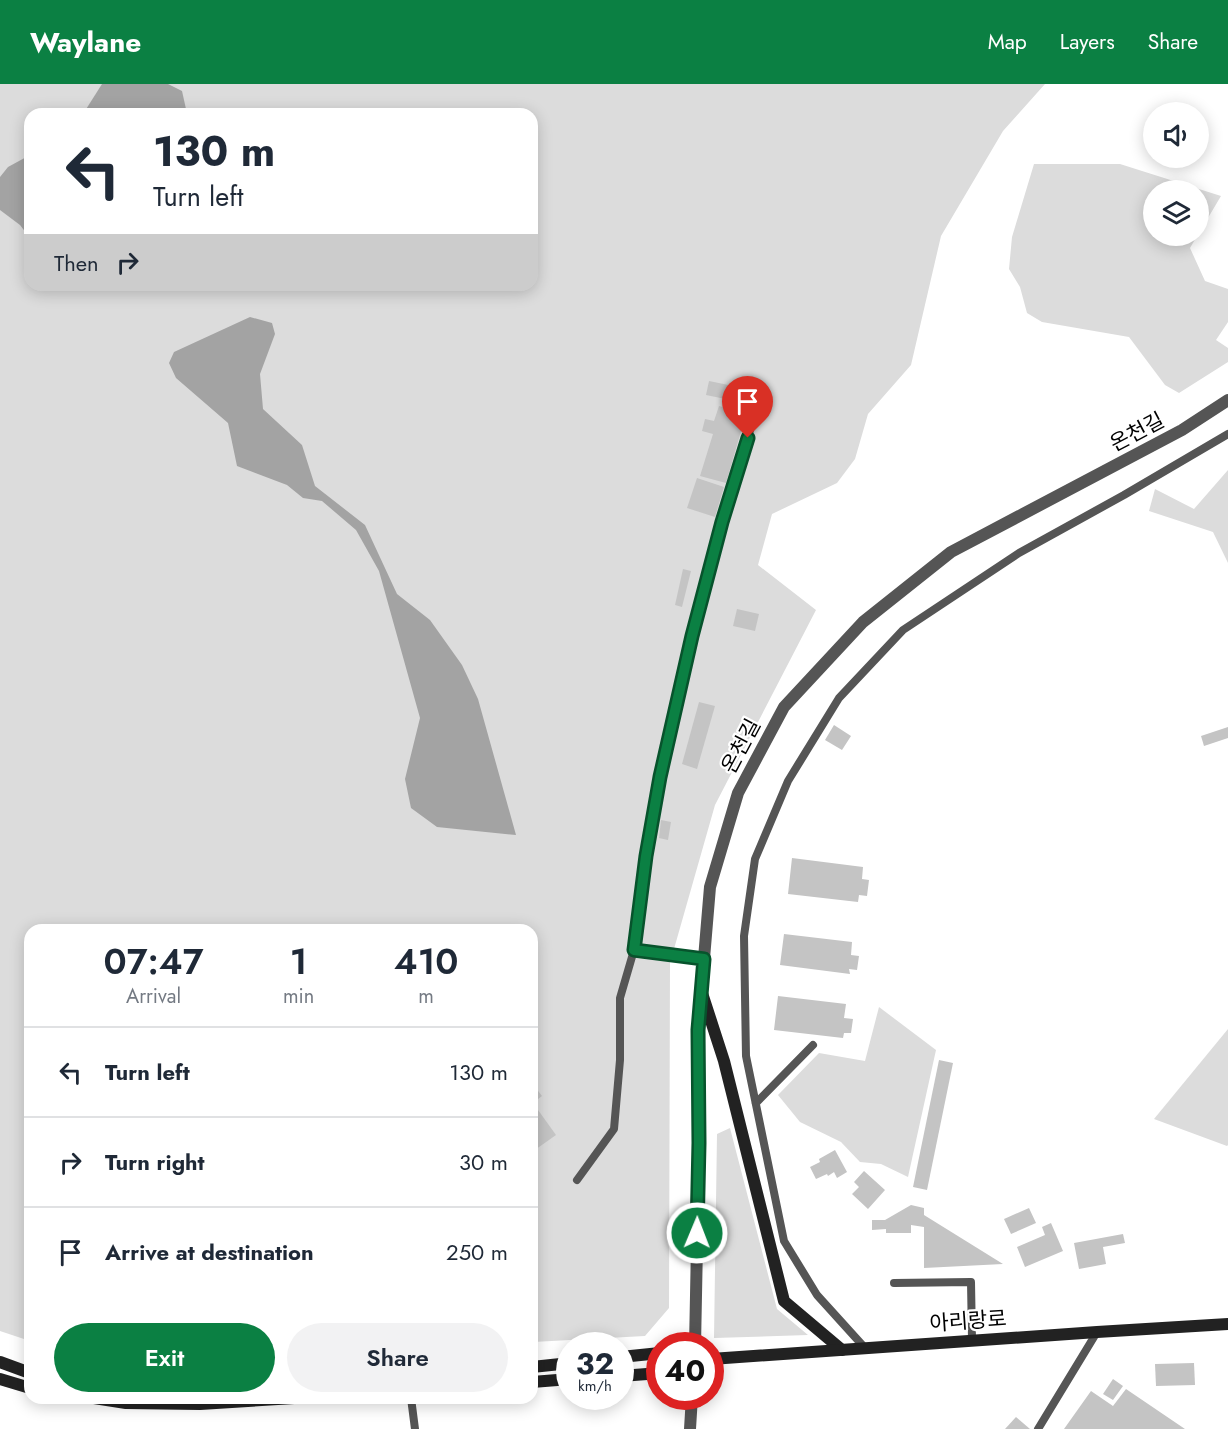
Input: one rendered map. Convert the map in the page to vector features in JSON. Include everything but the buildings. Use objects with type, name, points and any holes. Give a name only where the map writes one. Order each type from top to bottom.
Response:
[{"type":"main road","points":[[701,990],[727,1072],[784,1301],[842,1350]]},
{"type":"main road","name":"아리랑로","points":[[724,1358],[1228,1324]]},
{"type":"main road","points":[[0,1362],[24,1371]]},
{"type":"main road","points":[[538,1366],[556,1364]]},
{"type":"main road","points":[[0,1379],[24,1386]]},
{"type":"main road","points":[[538,1382],[556,1380]]},
{"type":"street","name":"온천길","points":[[695,1332],[699,1143],[698,1030],[710,887],[738,794],[784,707],[863,622],[951,552],[1182,430],[1228,400]]},
{"type":"street","points":[[690,1429],[691,1410]]},
{"type":"lane","points":[[577,1180],[615,1130],[620,1060],[620,998],[634,950],[646,856],[660,777],[695,625],[722,522],[754,417]]},
{"type":"lane","points":[[865,1348],[817,1295],[784,1241],[746,1056],[744,936],[755,859],[788,781],[839,698],[903,630],[1019,553],[1228,434]]},
{"type":"lane","points":[[634,950],[704,959]]},
{"type":"lane","points":[[756,1103],[813,1045]]},
{"type":"lane","points":[[894,1283],[971,1282],[972,1340]]},
{"type":"lane","points":[[1038,1429],[1096,1332]]},
{"type":"lane","points":[[412,1404],[415,1429]]},
{"type":"shaded area","points":[[0,84],[1045,84],[1003,131],[941,236],[911,365],[868,414],[855,459],[837,483],[772,514],[758,565],[816,610],[715,805],[670,963],[669,1308],[646,1332],[645,1336],[634,1337],[634,1332],[556,1332],[556,1341],[538,1342],[538,924],[24,924],[24,1339],[0,1331]]},
{"type":"shaded area","points":[[102,84],[168,84],[182,91],[186,108],[87,108]]},
{"type":"shaded area","points":[[24,158],[24,230],[0,210],[0,177],[8,167]]},
{"type":"shaded area","points":[[1034,164],[1120,164],[1170,180],[1143,180],[1143,246],[1191,246],[1190,248],[1205,281],[1228,289],[1228,322],[1216,340],[1228,348],[1228,362],[1179,393],[1165,385],[1129,337],[1042,322],[1027,313],[1020,287],[1009,269],[1012,237]]},
{"type":"shaded area","points":[[1209,192],[1221,196],[1209,216]]},
{"type":"shaded area","points":[[250,317],[272,323],[275,334],[260,374],[263,409],[302,445],[315,486],[365,525],[397,594],[430,620],[462,665],[478,699],[516,835],[437,827],[411,808],[405,779],[420,718],[379,571],[356,530],[322,501],[303,498],[287,485],[237,466],[228,423],[176,378],[169,363],[174,352]]},
{"type":"shaded area","points":[[1228,470],[1228,563],[1213,532],[1149,511],[1155,489],[1194,509]]},
{"type":"shaded area","points":[[879,1007],[936,1050],[908,1177],[881,1164],[860,1162],[841,1142],[800,1122],[778,1095],[819,1053],[865,1061]]},
{"type":"shaded area","points":[[1228,1029],[1228,1145],[1227,1146],[1154,1119]]},
{"type":"shaded area","points":[[730,1128],[777,1309],[808,1335],[724,1338],[724,1332],[714,1332],[717,1134]]},
{"type":"route","points":[[697,1233],[698,1030],[704,959],[634,950],[646,856],[660,777],[692,636],[722,522],[748,438]]}]
